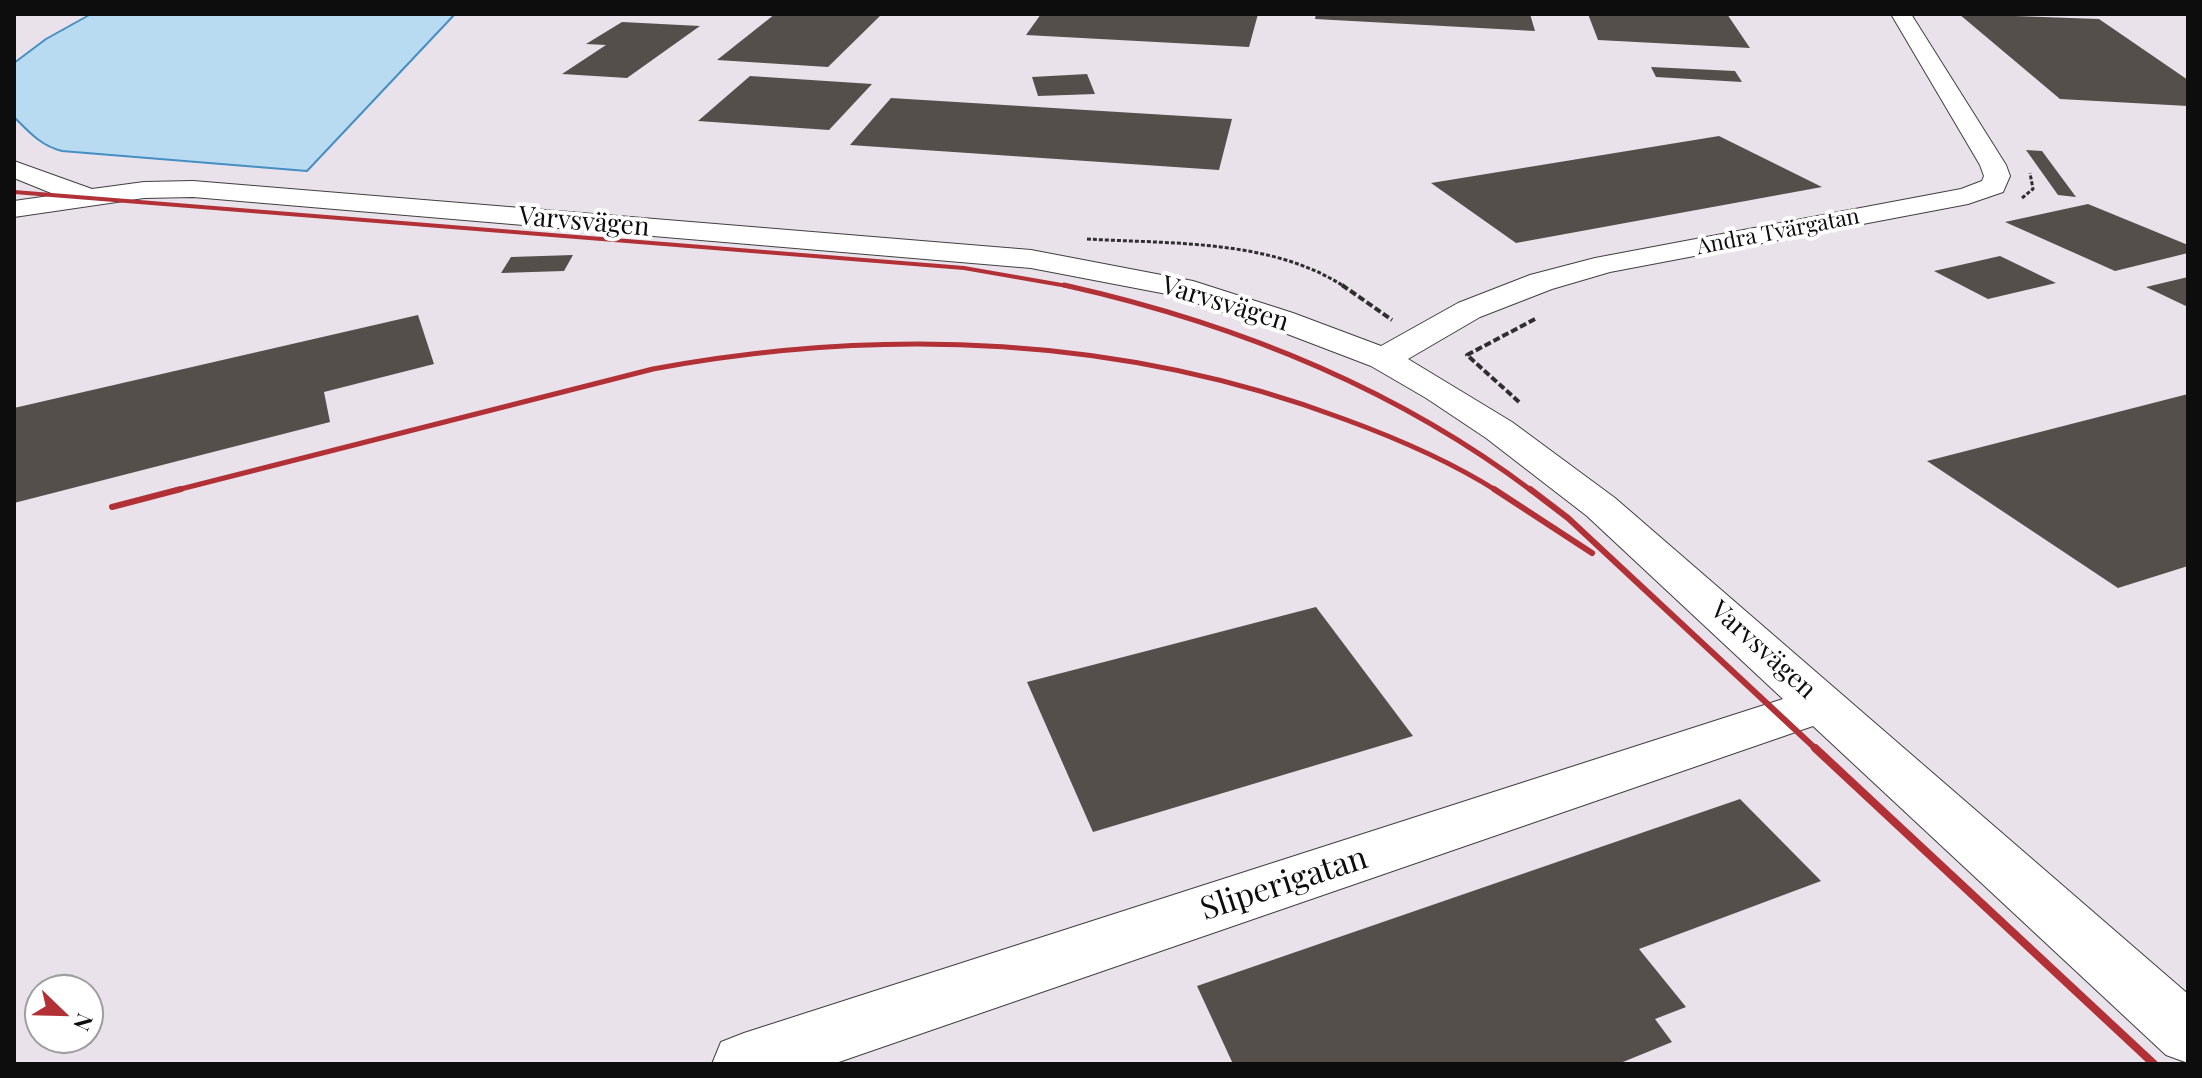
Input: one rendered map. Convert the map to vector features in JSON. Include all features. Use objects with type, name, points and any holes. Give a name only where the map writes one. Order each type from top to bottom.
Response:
[{"type":"street","name":"Andra Tvärgatan","points":[[1383,359],[1469,310],[1580,271],[1968,196],[1993,186],[1997,176],[1993,165],[1901,14]]},
{"type":"street","points":[[14,169],[89,197]]},
{"type":"street","name":"Varvsvägen","points":[[14,209],[144,190],[193,189],[1031,259],[1182,288],[1281,320],[1383,359],[1463,406],[1591,499],[1824,704],[2188,1034]]},
{"type":"street","name":"Sliperigatan","points":[[744,1064],[1824,704]]},
{"type":"path","points":[[2015,204],[2033,189],[2029,171]]},
{"type":"path","points":[[1524,406],[1467,355],[1543,315]]},
{"type":"shaded area","points":[[14,14],[91,14],[46,39],[14,63]]},
{"type":"shaded area","points":[[455,14],[2188,14],[2188,1064],[14,1064],[14,117],[34,137],[393,79]]},
{"type":"water","points":[[91,14],[455,14],[307,171],[62,151],[42,142],[14,117],[14,63],[46,39]]},
{"type":"building","points":[[775,14],[882,14],[828,67],[717,60]]},
{"type":"building","points":[[1041,14],[1258,14],[1249,47],[1026,35]]},
{"type":"building","points":[[1316,14],[1530,14],[1535,31],[1315,19]]},
{"type":"building","points":[[1588,14],[1727,14],[1750,48],[1598,40]]},
{"type":"building","points":[[1959,14],[2099,19],[2188,80],[2188,106],[2060,99]]},
{"type":"building","points":[[622,22],[700,26],[627,78],[562,74],[606,45],[586,44]]},
{"type":"building","points":[[1651,67],[1735,71],[1742,82],[1656,77]]},
{"type":"building","points":[[1087,74],[1095,94],[1038,96],[1032,77]]},
{"type":"building","points":[[750,76],[872,84],[829,130],[698,121]]},
{"type":"building","points":[[891,98],[1232,119],[1219,170],[850,145]]},
{"type":"building","points":[[1719,136],[1822,187],[1516,243],[1431,183]]},
{"type":"building","points":[[2026,150],[2042,151],[2076,197],[2058,195]]},
{"type":"building","points":[[2088,204],[2188,245],[2188,253],[2115,271],[2005,222]]},
{"type":"building","points":[[573,255],[564,271],[501,273],[511,257]]},
{"type":"building","points":[[2000,256],[2056,283],[1988,299],[1934,271]]},
{"type":"building","points":[[2188,277],[2188,307],[2146,287]]},
{"type":"building","points":[[418,315],[434,364],[324,392],[330,422],[14,503],[14,408]]},
{"type":"building","points":[[2188,394],[2188,566],[2118,588],[1927,461]]},
{"type":"building","points":[[1316,607],[1413,736],[1093,832],[1027,682]]},
{"type":"building","points":[[1740,799],[1821,881],[1639,949],[1686,1007],[1655,1019],[1672,1042],[1618,1064],[1233,1064],[1197,986]]},
{"type":"railway","points":[[14,192],[964,268],[1071,287]]},
{"type":"railway","points":[[1064,285],[1071,287]]},
{"type":"railway","points":[[1071,287],[1189,318],[1310,363],[1424,420],[1532,491]]},
{"type":"railway","points":[[173,491],[653,369],[740,355],[827,347],[915,344],[1003,347],[1090,355],[1176,370],[1261,391],[1403,442],[1497,491]]},
{"type":"railway","points":[[112,507],[181,489]]},
{"type":"railway","points":[[1494,489],[1592,553]]},
{"type":"railway","points":[[1530,489],[1568,518],[1817,750]]},
{"type":"railway","points":[[1815,748],[2154,1064]]}]
